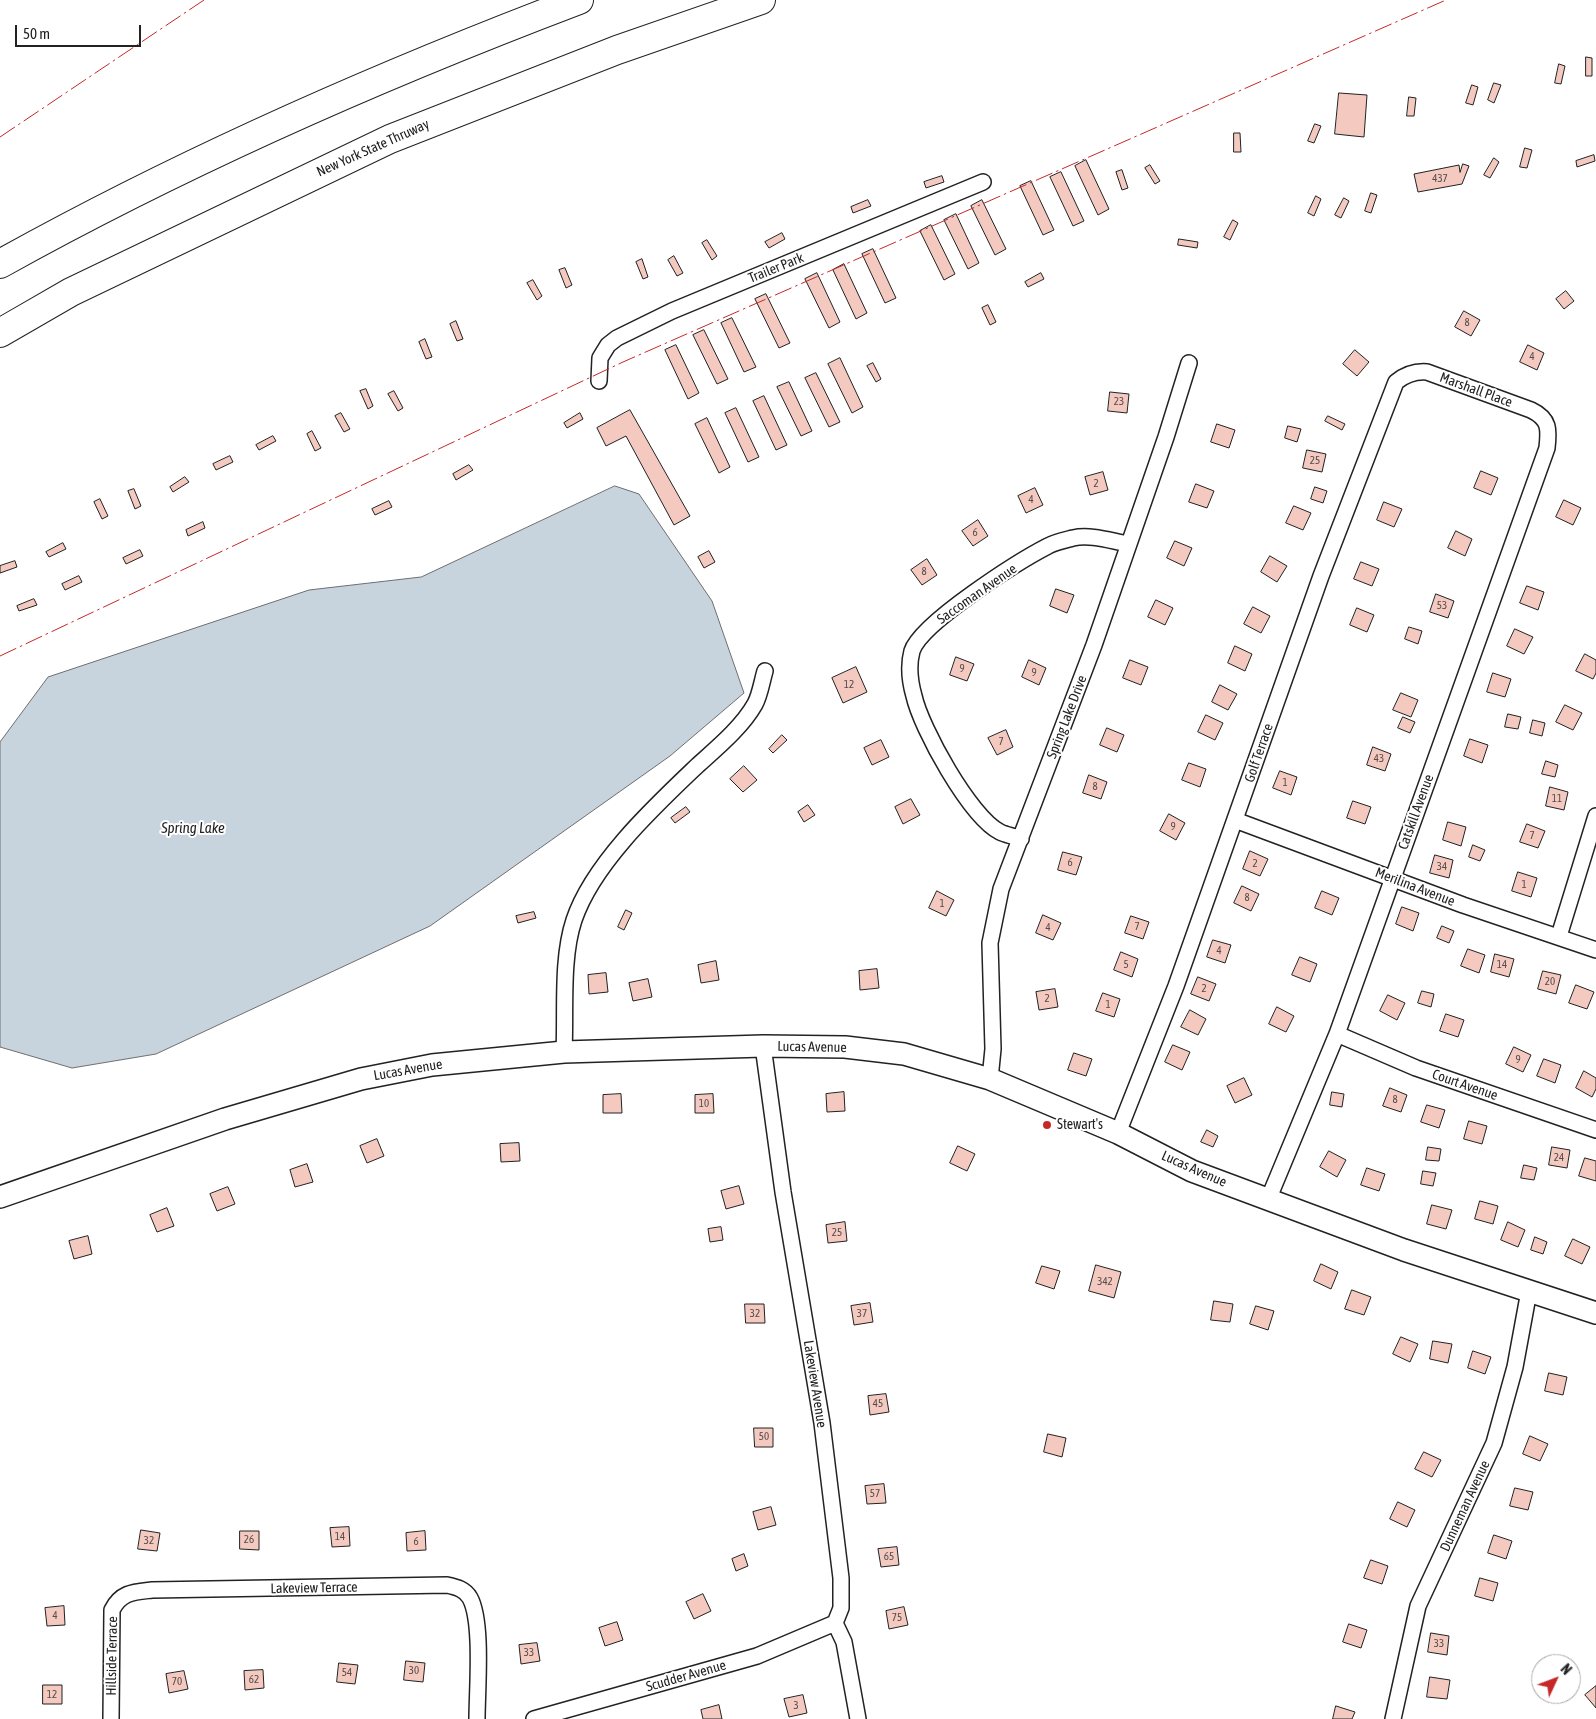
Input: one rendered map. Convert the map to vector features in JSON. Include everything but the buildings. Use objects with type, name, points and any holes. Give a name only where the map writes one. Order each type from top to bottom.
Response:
[{"type":"highway","points":[[0,264],[211,156],[326,103],[579,0]]},
{"type":"highway","name":"New York State Thruway","points":[[0,333],[70,292],[390,139],[617,50],[761,0]]},
{"type":"street","name":"Trailer Park","points":[[599,381],[600,358],[608,345],[618,338],[672,311],[983,182]]},
{"type":"street","name":"Spring Lake Drive","points":[[990,1079],[993,1049],[990,943],[1001,889],[1094,646],[1189,362]]},
{"type":"street","name":"Marshall Place","points":[[1403,376],[1416,371],[1427,372],[1523,407],[1541,415],[1546,420]]},
{"type":"street","name":"Golf Terrace","points":[[1118,1133],[1176,986],[1320,576],[1396,382],[1403,376]]},
{"type":"street","name":"Catskill Avenue","points":[[1268,1200],[1337,1034],[1547,448],[1549,429],[1546,420]]},
{"type":"street","name":"Saccoman Avenue","points":[[1021,838],[999,831],[984,819],[961,791],[929,733],[914,698],[910,672],[912,652],[926,630],[967,597],[1049,545],[1075,538],[1090,537],[1129,544]]},
{"type":"street","points":[[564,1052],[568,955],[574,921],[586,892],[607,861],[670,791],[726,739],[756,703],[765,671]]},
{"type":"street","points":[[1559,936],[1596,816]]},
{"type":"street","name":"Merilina Avenue","points":[[1235,820],[1464,905],[1596,950]]},
{"type":"street","name":"Court Avenue","points":[[1337,1034],[1416,1068],[1596,1130]]},
{"type":"street","name":"Lucas Avenue","points":[[0,1197],[225,1119],[361,1079],[432,1064],[564,1052],[763,1046],[845,1048],[904,1054],[990,1079],[1118,1133],[1192,1170],[1268,1200],[1374,1239],[1529,1291],[1594,1307]]},
{"type":"street","name":"Lakeview Avenue","points":[[763,1046],[783,1192],[822,1424],[842,1578],[841,1608],[835,1623]]},
{"type":"street","name":"Dunneman Avenue","points":[[1393,1719],[1418,1606],[1494,1443],[1515,1367],[1529,1291]]},
{"type":"street","name":"Lakeview Terrace","points":[[122,1596],[152,1590],[447,1585],[460,1588],[470,1598],[477,1630],[477,1719]]},
{"type":"street","name":"Hillside Terrace","points":[[111,1719],[112,1610],[122,1596]]},
{"type":"street","points":[[835,1623],[844,1642],[858,1719]]},
{"type":"street","name":"Scudder Avenue","points":[[534,1719],[757,1656],[835,1623]]},
{"type":"water","name":"Spring Lake","points":[[615,486],[639,494],[712,601],[744,693],[670,756],[430,926],[156,1054],[72,1068],[0,1047],[0,742],[48,677],[309,590],[421,577]]},
{"type":"power","points":[[0,137],[204,0]]},
{"type":"power","points":[[0,656],[623,362],[1446,0]]},
{"type":"place","name":"Stewart's","points":[[1047,1125]]}]
